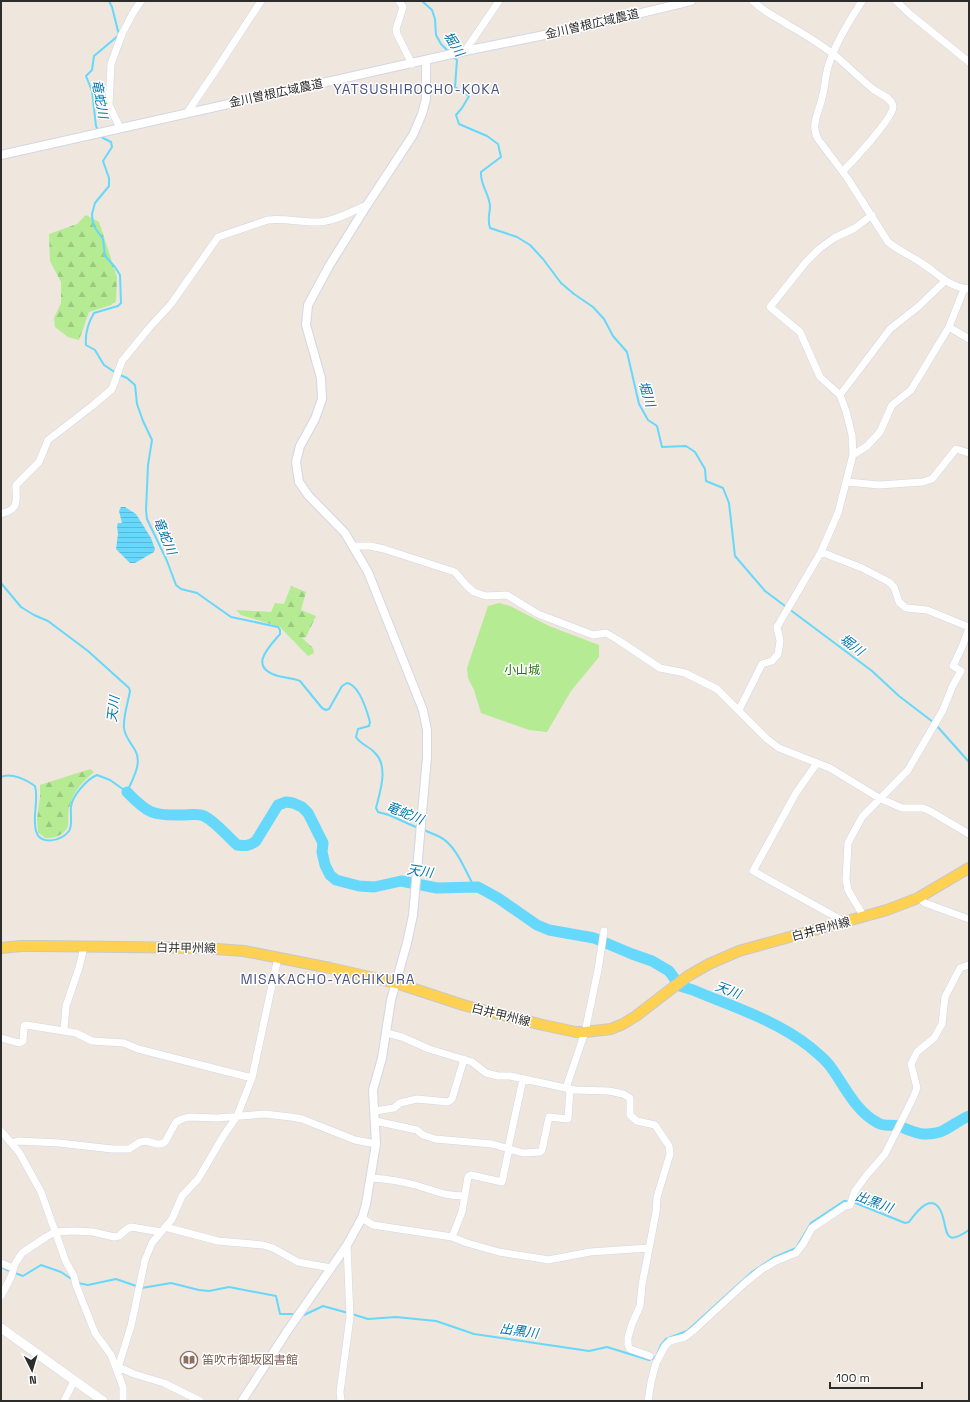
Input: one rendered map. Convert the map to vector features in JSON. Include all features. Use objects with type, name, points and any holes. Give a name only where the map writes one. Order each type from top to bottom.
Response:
[{"type":"main road","name":"白井甲州線","points":[[1,948],[21,946],[222,949],[244,951],[396,983],[470,1007],[543,1025],[576,1032],[585,1032],[611,1028],[623,1024],[636,1016],[688,976],[727,956],[894,908],[918,898],[969,868]]},
{"type":"main road","points":[[1,1328],[103,1401]]},
{"type":"street","points":[[120,128],[109,105],[111,64],[122,34],[141,1]]},
{"type":"street","points":[[187,113],[261,1]]},
{"type":"street","points":[[399,1],[403,7],[396,29],[397,34],[412,64]]},
{"type":"street","points":[[465,51],[499,1]]},
{"type":"street","name":"金川曽根広域農道","points":[[1,155],[465,51],[579,28],[691,1]]},
{"type":"street","points":[[753,1],[762,10],[789,25],[832,54],[875,91],[891,101],[893,105],[892,110],[877,132],[860,154],[843,171]]},
{"type":"street","points":[[853,455],[867,446],[880,432],[892,405],[911,390],[949,327],[967,289],[946,281],[921,263],[896,249],[888,242],[843,171],[814,133],[832,54],[862,1]]},
{"type":"street","points":[[896,1],[969,62]]},
{"type":"street","points":[[242,1401],[296,1318],[347,1245],[362,1218],[371,1178],[376,1144],[373,1090],[382,1058],[391,1000],[408,943],[413,915],[427,743],[427,730],[423,710],[368,572],[345,534],[308,495],[299,482],[296,462],[300,446],[315,419],[322,399],[321,378],[306,325],[308,304],[329,266],[413,135],[422,114],[426,99],[426,60]]},
{"type":"street","points":[[1,514],[13,509],[16,505],[16,485],[39,462],[48,440],[92,406],[112,388],[122,361],[171,304],[218,237],[268,220],[276,219],[320,222],[367,205]]},
{"type":"street","points":[[739,710],[762,664],[772,661],[778,654],[780,641],[777,627],[821,552],[838,514],[853,455],[852,436],[846,411],[840,395],[820,377],[800,332],[770,307],[818,249],[834,238],[855,228],[872,215]]},
{"type":"street","points":[[840,395],[890,328],[919,306],[946,281]]},
{"type":"street","points":[[949,327],[969,339]]},
{"type":"street","points":[[847,482],[880,485],[923,482],[932,479],[956,449],[969,453]]},
{"type":"street","points":[[353,546],[370,546],[384,549],[455,572],[474,592],[486,596],[507,596],[538,614],[593,635],[606,633],[660,668],[684,673],[717,689],[767,739],[779,748],[830,768],[879,798],[902,808],[923,808],[930,811],[969,834]]},
{"type":"street","points":[[821,552],[862,568],[889,582],[894,587],[899,602],[906,608],[927,610],[969,627],[953,666],[961,671],[935,723],[908,770],[862,817],[848,843],[846,880],[848,890],[864,917]]},
{"type":"street","points":[[817,763],[796,793],[753,871],[845,922]]},
{"type":"street","points":[[918,898],[925,903],[969,919]]},
{"type":"street","points":[[375,1121],[417,1130],[423,1135],[435,1139],[492,1144],[523,1153],[540,1152],[542,1150],[550,1117],[568,1119],[568,1089],[585,1032],[604,932]]},
{"type":"street","points":[[64,1030],[66,1006],[79,968],[84,947]]},
{"type":"street","points":[[117,1371],[131,1326],[148,1249],[172,1218],[182,1196],[198,1179],[237,1116],[252,1078],[278,957]]},
{"type":"street","points":[[648,1401],[656,1363],[665,1346],[670,1342],[685,1337],[694,1330],[761,1270],[796,1252],[803,1244],[812,1228],[851,1202],[866,1176],[885,1154],[889,1146],[917,1088],[911,1064],[917,1052],[934,1038],[942,1024],[945,997],[960,968],[969,965]]},
{"type":"street","points":[[1,1038],[19,1043],[23,1041],[24,1026],[26,1025],[64,1030],[76,1033],[92,1041],[124,1044],[138,1049],[252,1078]]},
{"type":"street","points":[[386,1033],[429,1049],[472,1062],[486,1073],[498,1076],[510,1076],[568,1089],[609,1091],[623,1094],[630,1098],[630,1116],[637,1121],[655,1125],[669,1146],[670,1154],[657,1197],[656,1212],[642,1285],[640,1306],[628,1338],[628,1345],[630,1349],[650,1356]]},
{"type":"street","points":[[375,1111],[394,1108],[400,1103],[416,1099],[448,1102],[452,1099],[464,1059]]},
{"type":"street","points":[[452,1237],[462,1212],[468,1177],[471,1175],[502,1182],[523,1079]]},
{"type":"street","points":[[12,1143],[18,1141],[59,1143],[112,1149],[129,1148],[140,1142],[146,1141],[157,1144],[165,1142],[176,1122],[189,1117],[217,1118],[264,1114],[291,1117],[356,1140],[376,1144]]},
{"type":"street","points":[[1,1131],[12,1143],[30,1171],[41,1192],[66,1262],[74,1277],[95,1333],[111,1355],[123,1387],[123,1401]]},
{"type":"street","points":[[371,1178],[400,1181],[443,1195],[464,1196]]},
{"type":"street","points":[[362,1218],[373,1225],[452,1237],[499,1252],[548,1260],[590,1252],[649,1248]]},
{"type":"street","points":[[1,1296],[15,1264],[22,1253],[46,1236],[55,1232],[93,1232],[114,1237],[119,1236],[127,1228],[131,1227],[163,1229],[218,1241],[263,1245],[273,1248],[298,1262],[331,1268]]},
{"type":"street","points":[[341,1401],[340,1392],[350,1314],[347,1245]]},
{"type":"street","points":[[1,1263],[14,1268]]},
{"type":"street","points":[[117,1371],[123,1369],[134,1374],[156,1379],[200,1401]]},
{"type":"street","points":[[64,1401],[74,1380]]},
{"type":"green space","points":[[86,215],[99,222],[117,277],[116,301],[111,305],[89,312],[79,340],[68,337],[55,327],[54,318],[61,303],[61,282],[50,261],[49,234],[77,224]]},
{"type":"green space","points":[[291,586],[306,592],[301,610],[316,616],[306,637],[302,638],[313,648],[314,653],[308,656],[280,627],[241,615],[236,610],[271,612],[275,603],[284,604]]},
{"type":"green space","name":"小山城","points":[[499,603],[510,606],[549,626],[599,645],[599,657],[571,691],[547,732],[529,730],[481,713],[474,690],[468,678],[467,668],[488,606]]},
{"type":"green space","points":[[90,769],[94,772],[79,787],[72,800],[69,809],[67,829],[58,836],[45,838],[38,832],[37,819],[40,785]]},
{"type":"water","points":[[121,507],[125,507],[136,514],[151,538],[155,549],[154,552],[135,563],[130,563],[116,549],[118,534],[117,526],[118,523],[122,523],[119,511]]},
{"type":"waterway","name":"竜蛇川","points":[[98,130],[96,126],[92,91],[86,76],[92,70],[94,56],[119,35],[109,1]]},
{"type":"waterway","name":"堀川","points":[[422,1],[432,10],[435,19],[436,35],[441,44],[449,52]]},
{"type":"waterway","name":"堀川","points":[[453,57],[457,60],[455,87],[469,96],[456,115],[459,124],[487,136],[498,144],[501,157],[481,172],[482,181],[490,206],[490,228],[517,237],[530,245],[543,259],[561,283],[593,307],[604,319],[613,336],[627,352],[639,404],[648,420],[657,426],[662,447],[686,446],[695,452],[705,469],[706,481],[723,488],[729,503],[735,556],[765,591],[872,671],[899,696],[933,722]]},
{"type":"waterway","name":"竜蛇川","points":[[101,136],[111,142],[112,147],[103,161],[109,178],[109,186],[95,203],[92,214],[93,225],[103,239],[105,256],[120,275],[121,303],[118,306],[94,313],[87,329],[86,345],[95,350],[104,365],[116,373]]},
{"type":"waterway","name":"竜蛇川","points":[[120,375],[127,378],[135,385],[137,404],[152,440],[148,465],[147,519],[167,561],[176,585],[181,589],[197,593],[231,617],[278,627],[280,634],[270,645],[263,657],[262,662],[264,668],[278,676],[300,681],[322,708],[326,710],[329,709],[342,686],[347,683],[355,688],[362,699],[370,722],[369,726],[358,729],[356,737],[360,742],[375,753],[382,765],[383,772],[380,794],[376,808],[378,812],[389,815],[418,828]]},
{"type":"waterway","name":"天川","points":[[1,583],[21,607],[48,621],[88,651],[129,688],[130,691],[125,714],[124,728],[127,737],[135,750],[138,760],[136,771],[127,792],[110,780],[97,775],[85,784],[77,793],[72,803],[71,826],[69,831],[61,837],[51,840],[42,839],[38,836],[36,831],[35,786],[28,781],[14,776],[9,775],[1,777]]},
{"type":"waterway","name":"堀川","points":[[936,725],[969,762]]},
{"type":"waterway","name":"天川","points":[[127,792],[140,805],[157,814],[202,815],[217,825],[237,845],[242,846],[249,845],[256,841],[278,805],[286,802],[293,803],[302,807],[308,813],[323,843],[322,852],[325,865],[330,875],[336,880],[359,886],[374,887],[401,881],[437,888],[478,887],[498,898],[537,925],[549,930],[594,938],[652,961],[669,971],[680,986],[739,1008],[797,1037],[823,1058],[851,1098],[863,1112],[878,1123],[883,1125],[899,1126],[918,1133],[928,1134],[940,1132],[969,1116]]},
{"type":"waterway","name":"竜蛇川","points":[[422,829],[440,837],[451,846],[475,888]]},
{"type":"waterway","name":"出黒川","points":[[352,1314],[368,1319],[396,1317],[436,1321],[474,1334],[589,1351],[607,1347],[649,1360],[656,1357],[661,1345],[666,1339],[687,1331],[752,1272],[773,1258],[796,1248],[811,1223],[844,1201],[849,1201]]},
{"type":"waterway","name":"出黒川","points":[[853,1202],[905,1223],[909,1222],[921,1208],[930,1203],[938,1207],[942,1214],[948,1235],[955,1237],[969,1230]]},
{"type":"waterway","name":"出黒川","points":[[15,1273],[23,1276],[41,1265],[61,1272],[73,1280]]},
{"type":"waterway","name":"出黒川","points":[[1,1267],[11,1272]]},
{"type":"waterway","name":"出黒川","points":[[78,1283],[88,1285],[116,1279],[142,1288],[171,1283],[209,1291],[229,1287],[276,1296],[280,1314],[297,1314]]},
{"type":"waterway","name":"出黒川","points":[[301,1314],[304,1315],[323,1306],[348,1313]]},
{"type":"place","name":"笛吹市御坂図書館","points":[[189,1360]]},
{"type":"district","name":"YATSUSHIROCHO-KOKA","points":[[417,89]]},
{"type":"district","name":"MISAKACHO-YACHIKURA","points":[[328,979]]}]
